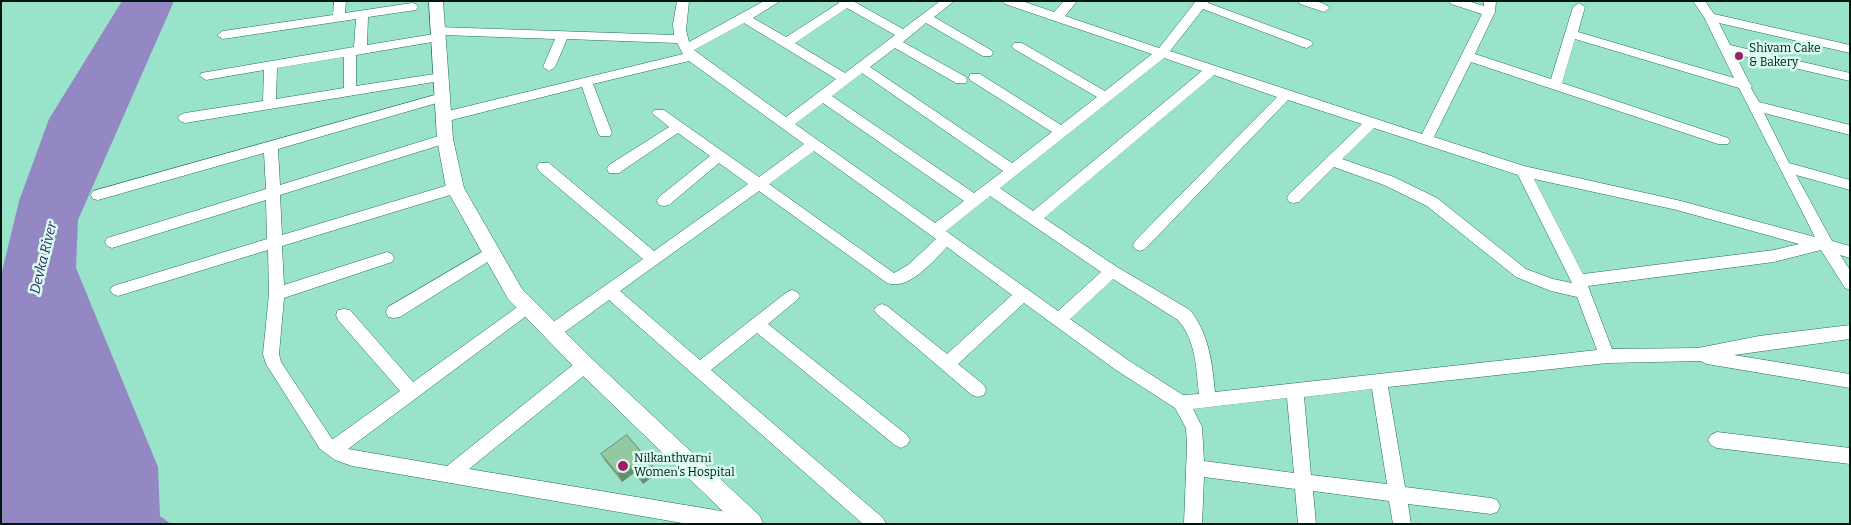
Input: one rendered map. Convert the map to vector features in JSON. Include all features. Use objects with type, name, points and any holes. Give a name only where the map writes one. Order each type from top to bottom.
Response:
[{"type":"street","points":[[339,18],[340,1]]},
{"type":"street","points":[[436,1],[445,140],[455,188],[515,294],[585,365],[752,524]]},
{"type":"street","points":[[683,1],[679,31],[686,48],[785,125],[1122,365],[1181,403],[1194,427],[1194,524]]},
{"type":"street","points":[[444,117],[586,82],[686,48],[752,10],[774,1]]},
{"type":"street","points":[[785,125],[948,1]]},
{"type":"street","points":[[1009,1],[1286,96],[1523,172],[1658,201],[1850,252]]},
{"type":"street","points":[[1056,18],[1071,1]]},
{"type":"street","points":[[1304,1],[1324,8]]},
{"type":"street","points":[[1426,140],[1490,6],[1455,1]]},
{"type":"street","points":[[1699,1],[1710,17],[1746,86],[1754,106],[1825,244],[1850,284]]},
{"type":"street","points":[[786,43],[845,2],[898,39],[1062,132]]},
{"type":"street","points":[[659,113],[892,279],[900,280],[908,274],[941,235],[975,201],[1162,54],[1202,3],[1307,44]]},
{"type":"street","points":[[223,35],[412,7]]},
{"type":"street","points":[[1555,86],[1579,7]]},
{"type":"street","points":[[752,10],[786,43],[845,79]]},
{"type":"street","points":[[350,91],[362,14]]},
{"type":"street","points":[[1710,17],[1850,49]]},
{"type":"street","points":[[926,18],[987,54]]},
{"type":"street","points":[[206,76],[355,51],[438,34],[563,35],[686,48]]},
{"type":"street","points":[[1571,34],[1746,86]]},
{"type":"street","points":[[549,67],[563,35]]},
{"type":"street","points":[[1018,46],[1106,97]]},
{"type":"street","points":[[1726,48],[1850,77]]},
{"type":"street","points":[[1467,56],[1723,141]]},
{"type":"street","points":[[269,105],[270,65]]},
{"type":"street","points":[[862,67],[1012,171]]},
{"type":"street","points":[[1034,218],[1212,70]]},
{"type":"street","points":[[185,118],[441,76]]},
{"type":"street","points":[[586,82],[605,133]]},
{"type":"street","points":[[823,96],[975,201]]},
{"type":"street","points":[[1140,245],[1286,96]]},
{"type":"street","points":[[98,196],[442,97]]},
{"type":"street","points":[[1754,106],[1850,130]]},
{"type":"street","points":[[1294,198],[1371,123]]},
{"type":"street","points":[[614,169],[678,127]]},
{"type":"street","points":[[112,242],[445,140]]},
{"type":"street","points":[[552,332],[813,145]]},
{"type":"street","points":[[272,146],[277,294],[271,354],[274,364],[326,444],[341,454],[352,458],[451,473],[656,512],[745,524]]},
{"type":"street","points":[[664,201],[719,156]]},
{"type":"street","points":[[1332,161],[1389,181],[1432,202],[1521,273],[1551,285],[1581,287],[1774,256],[1825,244]]},
{"type":"street","points":[[544,166],[653,259]]},
{"type":"street","points":[[1785,167],[1850,185]]},
{"type":"street","points":[[1523,172],[1581,287],[1607,356]]},
{"type":"street","points":[[118,290],[455,188]]},
{"type":"street","points":[[990,189],[1112,271],[1184,315],[1193,324],[1198,334],[1208,400]]},
{"type":"street","points":[[394,312],[492,252]]},
{"type":"street","points":[[277,294],[387,258]]},
{"type":"street","points":[[1059,320],[1112,271]]},
{"type":"street","points":[[609,291],[877,524]]},
{"type":"street","points":[[947,364],[1023,294]]},
{"type":"street","points":[[700,369],[758,325],[792,296]]},
{"type":"street","points":[[334,449],[528,307]]},
{"type":"street","points":[[882,310],[978,390]]},
{"type":"street","points":[[344,315],[411,392]]},
{"type":"street","points":[[758,325],[901,440]]},
{"type":"street","points":[[1698,355],[1759,343],[1850,332]]},
{"type":"street","points":[[1181,403],[1607,356],[1698,355],[1850,381]]},
{"type":"street","points":[[451,473],[585,365]]},
{"type":"street","points":[[1379,381],[1402,524]]},
{"type":"street","points":[[1295,391],[1307,524]]},
{"type":"street","points":[[1717,440],[1850,456]]},
{"type":"street","points":[[1195,468],[1491,506]]},
{"type":"water","name":"Devka River","points":[[122,1],[174,1],[78,220],[76,268],[158,467],[160,516],[171,524],[1,524],[1,276],[19,201],[49,119]]},
{"type":"building","points":[[627,435],[653,466],[639,476],[630,465],[618,474],[601,454]]},
{"type":"place","name":"Shivam Cake & Bakery","points":[[1739,56]]},
{"type":"place","name":"Nilkanthvarni Women's Hospital","points":[[623,466]]}]
